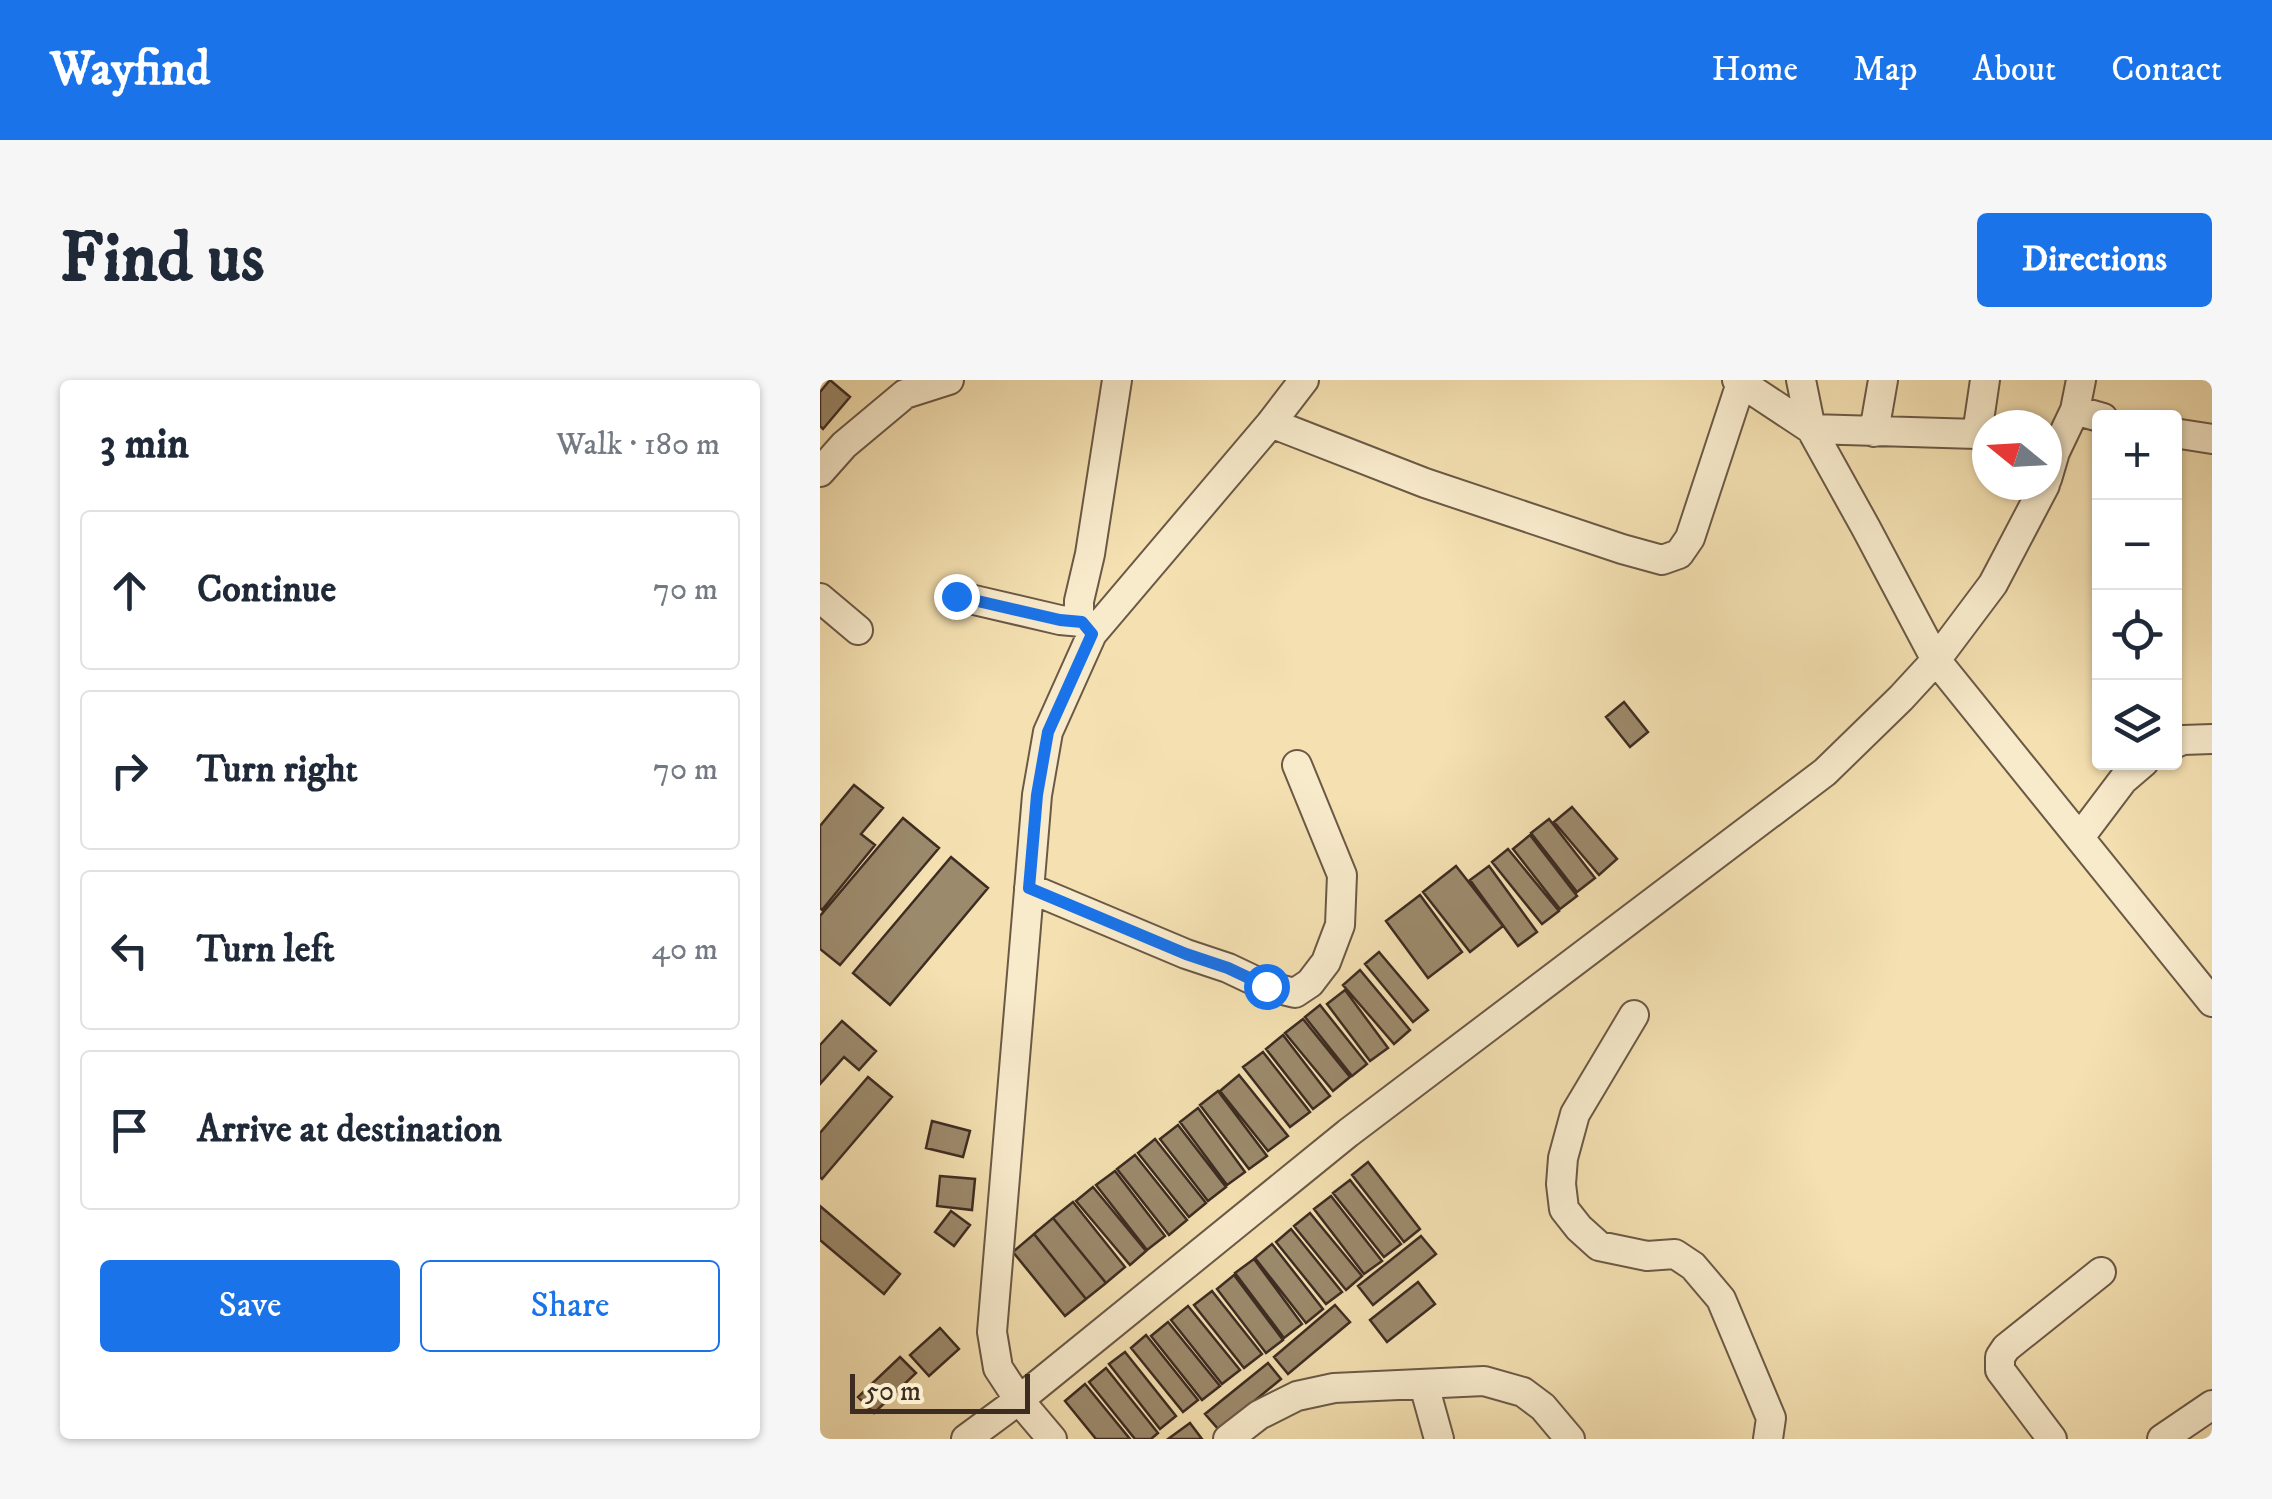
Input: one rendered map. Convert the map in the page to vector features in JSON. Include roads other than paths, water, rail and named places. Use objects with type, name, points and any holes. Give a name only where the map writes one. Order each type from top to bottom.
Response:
[{"type":"street","points":[[820,472],[900,387],[949,380]]},
{"type":"street","points":[[1087,628],[1079,612],[1080,601],[1117,380]]},
{"type":"street","points":[[1052,1439],[998,1368],[992,1332],[1037,795],[1048,732],[1087,628],[1271,424],[1304,380]]},
{"type":"street","points":[[1801,380],[1810,429],[1936,660],[2212,1002]]},
{"type":"street","points":[[1874,432],[1883,380]]},
{"type":"street","points":[[1983,410],[1985,380]]},
{"type":"street","points":[[2062,440],[2089,414],[2081,380]]},
{"type":"street","points":[[1271,424],[1425,483],[1662,560],[1679,554],[1690,538],[1739,382],[1810,429],[1972,435]]},
{"type":"street","points":[[2182,435],[2212,439]]},
{"type":"street","points":[[966,1439],[1348,1133],[1825,772],[1936,660],[1993,584],[2037,500]]},
{"type":"street","points":[[956,596],[1087,628]]},
{"type":"street","points":[[820,598],[858,630]]},
{"type":"street","points":[[2182,740],[2212,739]]},
{"type":"street","points":[[1029,888],[1266,986],[1294,993],[1310,983],[1326,962],[1340,925],[1342,876],[1297,765]]},
{"type":"street","points":[[2080,837],[2135,770]]},
{"type":"street","points":[[1634,1015],[1575,1114],[1563,1158],[1564,1209],[1599,1246],[1647,1256],[1675,1254],[1693,1266],[1722,1299],[1771,1418],[1768,1439]]},
{"type":"street","points":[[2052,1439],[2000,1370],[2000,1357],[2006,1348],[2101,1272]]},
{"type":"street","points":[[1228,1439],[1258,1415],[1297,1396],[1334,1388],[1484,1381],[1523,1392],[1542,1406],[1570,1439]]},
{"type":"street","points":[[1424,1385],[1439,1439]]},
{"type":"street","points":[[2162,1439],[2212,1406]]}]
